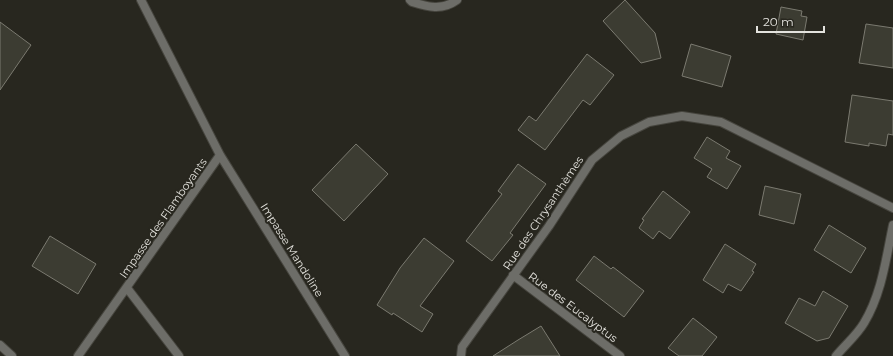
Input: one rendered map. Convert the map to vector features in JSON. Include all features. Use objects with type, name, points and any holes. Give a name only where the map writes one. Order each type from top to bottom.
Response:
[{"type":"street","name":"Impasse des Flamboyants","points":[[78,356],[220,155],[141,0]]},
{"type":"street","points":[[410,0],[431,8],[451,5],[457,0]]},
{"type":"street","name":"Rue des Chrysanthèmes","points":[[461,356],[462,347],[549,226],[592,160],[621,136],[649,122],[682,116],[721,122],[893,208]]},
{"type":"street","name":"Impasse Mandoline","points":[[220,155],[346,356]]},
{"type":"street","points":[[836,356],[863,324],[871,311],[884,272],[893,225]]},
{"type":"street","name":"Rue des Eucalyptus","points":[[513,275],[620,356]]},
{"type":"street","points":[[127,288],[179,356]]},
{"type":"street","points":[[0,345],[12,356]]},
{"type":"building","points":[[625,0],[655,33],[661,58],[641,63],[603,21]]},
{"type":"building","points":[[781,7],[802,11],[801,16],[807,17],[803,40],[776,34]]},
{"type":"building","points":[[0,22],[31,45],[0,90]]},
{"type":"building","points":[[866,24],[893,28],[893,68],[859,63]]},
{"type":"building","points":[[691,44],[731,56],[722,87],[682,76]]},
{"type":"building","points":[[587,54],[614,75],[590,105],[583,100],[545,150],[518,130],[529,116],[536,121]]},
{"type":"building","points":[[852,95],[893,101],[893,135],[888,134],[886,146],[869,143],[869,146],[845,142]]},
{"type":"building","points":[[707,137],[730,151],[726,158],[741,166],[727,189],[707,177],[712,169],[694,158]]},
{"type":"building","points":[[356,144],[388,174],[344,221],[312,190]]},
{"type":"building","points":[[518,164],[546,184],[510,233],[513,235],[492,261],[466,241],[502,194],[498,191]]},
{"type":"building","points":[[765,186],[801,194],[794,224],[759,215]]},
{"type":"building","points":[[663,191],[690,212],[670,239],[659,231],[653,239],[639,228],[644,220],[642,219]]},
{"type":"building","points":[[829,225],[866,248],[851,273],[814,250]]},
{"type":"building","points":[[50,236],[96,264],[78,294],[32,266]]},
{"type":"building","points":[[424,238],[454,261],[420,306],[433,314],[422,332],[393,313],[392,315],[377,305],[400,268]]},
{"type":"building","points":[[725,244],[756,264],[752,271],[754,272],[741,291],[728,284],[723,293],[703,280]]},
{"type":"building","points":[[594,256],[611,269],[613,267],[644,291],[624,317],[576,280]]},
{"type":"building","points":[[823,291],[848,306],[829,338],[817,341],[785,323],[799,298],[815,306]]},
{"type":"building","points":[[693,318],[717,337],[702,356],[679,356],[668,348]]},
{"type":"building","points":[[541,326],[560,356],[493,356],[518,340]]}]
